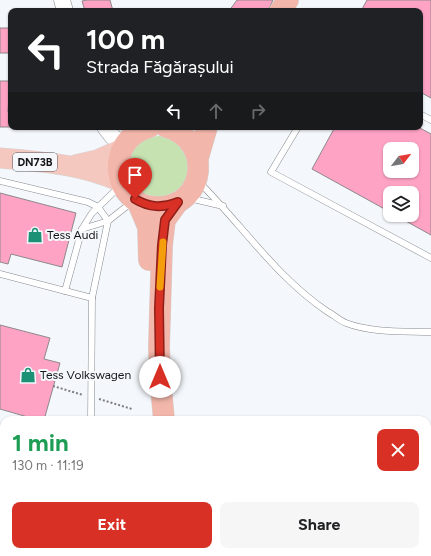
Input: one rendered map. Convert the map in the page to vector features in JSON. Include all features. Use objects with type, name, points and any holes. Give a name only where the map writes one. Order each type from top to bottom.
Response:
[{"type":"highway","points":[[141,130],[138,131],[123,148],[118,162],[129,192],[146,217],[150,240],[148,308],[151,416]]},
{"type":"highway","points":[[164,416],[159,355],[159,308],[162,245],[165,220],[197,180],[199,165],[195,150],[186,137],[174,130]]},
{"type":"highway","points":[[198,158],[206,130]]},
{"type":"highway","points":[[129,192],[147,205],[158,207],[168,206],[181,200]]},
{"type":"main road","name":"DN73B","points":[[71,165],[98,160],[123,148]]},
{"type":"main road","name":"DN73B","points":[[0,158],[71,165],[92,170],[129,192]]},
{"type":"street","points":[[107,130],[123,148]]},
{"type":"lane","points":[[296,130],[271,172],[431,258]]},
{"type":"lane","points":[[0,180],[88,202],[98,207],[108,221]]},
{"type":"lane","points":[[197,180],[223,206],[296,287],[320,306],[346,323],[363,328],[431,332]]},
{"type":"lane","points":[[65,291],[82,229],[98,207],[129,192]]},
{"type":"lane","points":[[91,416],[90,331],[92,298],[108,221],[129,192]]},
{"type":"lane","points":[[181,200],[223,206]]},
{"type":"lane","points":[[82,229],[108,221]]},
{"type":"lane","points":[[0,274],[92,298]]},
{"type":"green space","points":[[153,136],[165,136],[181,145],[188,155],[190,167],[188,179],[181,189],[165,198],[153,198],[142,193],[133,184],[128,173],[128,161],[133,150],[142,141]]},
{"type":"building","points":[[110,0],[112,8],[84,8],[82,1]]},
{"type":"building","points":[[237,0],[273,0],[269,8],[231,8]]},
{"type":"building","points":[[367,0],[431,0],[431,98],[423,94],[423,8],[363,8]]},
{"type":"building","points":[[0,28],[8,28],[8,53],[0,53]]},
{"type":"building","points":[[0,81],[8,81],[8,127],[0,127]]},
{"type":"building","points":[[333,130],[423,130],[431,134],[431,235],[408,222],[419,222],[419,186],[383,186],[383,208],[312,169]]},
{"type":"building","name":"Tess Audi","points":[[0,193],[76,213],[62,267],[11,254],[8,264],[0,262]]},
{"type":"building","name":"Tess Volkswagen","points":[[0,325],[50,338],[44,359],[60,363],[45,416],[24,416],[0,409]]},
{"type":"slow traffic","points":[[160,287],[163,242]]},
{"type":"place","name":"Tess Audi","points":[[35,235]]},
{"type":"place","name":"Tess Volkswagen","points":[[28,375]]},
{"type":"route","points":[[135,199],[147,205],[158,207],[168,206],[178,202],[165,220],[162,245],[159,308],[160,377]]}]
